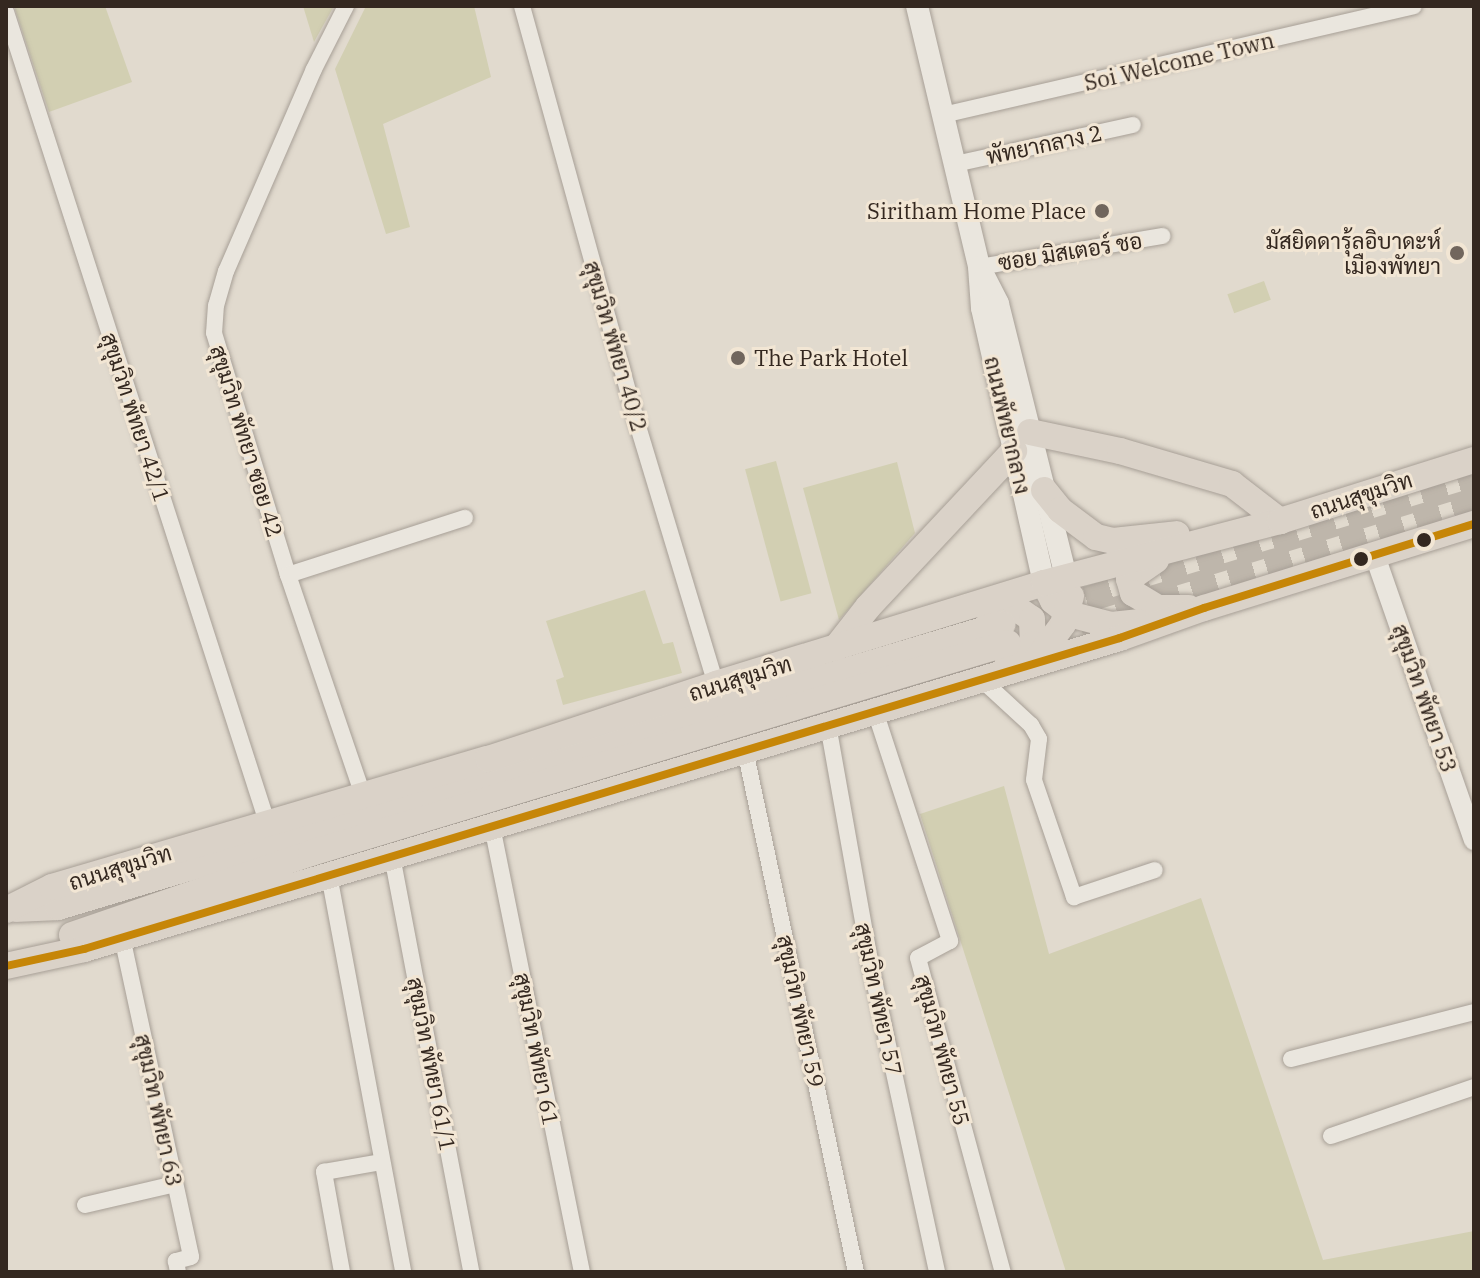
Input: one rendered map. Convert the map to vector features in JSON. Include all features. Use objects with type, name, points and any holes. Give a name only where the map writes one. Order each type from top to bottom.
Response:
[{"type":"highway","points":[[835,649],[868,607],[1022,441],[1120,451],[1232,484],[1280,521]]},
{"type":"highway","name":"ถนนสุขุมวิท","points":[[7,904],[52,887],[267,822],[488,759],[716,684],[1055,580],[1280,521],[1474,460]]},
{"type":"highway","points":[[1044,490],[1077,524],[1096,537],[1113,541],[1252,527]]},
{"type":"highway","name":"ถนนสุขุมวิท","points":[[16,963],[122,937],[875,711],[1474,524]]},
{"type":"highway","points":[[1182,546],[1139,569],[1129,579],[1130,586],[1138,599],[1158,608],[1204,608]]},
{"type":"highway","points":[[1035,662],[1069,614],[1071,599],[1055,580]]},
{"type":"highway","points":[[967,609],[1016,608],[1032,619],[1033,644],[1027,653],[986,677]]},
{"type":"highway","points":[[1069,614],[1111,625],[1177,619]]},
{"type":"highway","name":"ถนนสุขุมวิท","points":[[7,904],[58,907],[1006,634],[311,853],[76,933],[16,963]]},
{"type":"main road","name":"ถนนพัทยากลาง","points":[[917,6],[979,267],[982,308],[1022,441],[1055,580]]},
{"type":"main road","name":"ถนนพัทยากลาง","points":[[1022,441],[1044,490],[1055,580]]},
{"type":"street","name":"สุขุมวิท พัทยา ซอย 42","points":[[346,6],[254,204],[216,305],[214,333],[288,575],[363,795]]},
{"type":"street","name":"สุขุมวิท พัทยา 40/2","points":[[522,6],[634,413],[716,684]]},
{"type":"street","name":"Soi Welcome Town","points":[[943,115],[1414,6]]},
{"type":"street","name":"สุขุมวิท พัทยา 42/1","points":[[6,12],[267,822]]},
{"type":"street","name":"พัทยากลาง 2","points":[[955,164],[1133,125]]},
{"type":"street","name":"ซอย มิสเตอร์ ชอ","points":[[979,267],[1162,236]]},
{"type":"street","points":[[288,575],[465,518]]},
{"type":"street","name":"สุขุมวิท พัทยา 53","points":[[1375,556],[1474,840]]},
{"type":"street","points":[[986,677],[1031,725],[1039,739],[1034,780],[1074,897],[1155,870]]},
{"type":"street","name":"สุขุมวิท พัทยา 55","points":[[875,711],[950,941],[918,958],[1003,1272]]},
{"type":"street","name":"สุขุมวิท พัทยา 57","points":[[828,725],[872,971],[937,1272]]},
{"type":"street","name":"สุขุมวิท พัทยา 59","points":[[745,750],[856,1272]]},
{"type":"street","name":"สุขุมวิท พัทยา 61","points":[[492,826],[582,1272]]},
{"type":"street","name":"สุขุมวิท พัทยา 61/1","points":[[392,856],[471,1272]]},
{"type":"street","points":[[329,875],[403,1272]]},
{"type":"street","name":"สุขุมวิท พัทยา 63","points":[[122,937],[191,1257],[176,1261],[178,1272]]},
{"type":"street","points":[[1291,1059],[1474,1012]]},
{"type":"street","points":[[1331,1136],[1474,1087]]},
{"type":"street","points":[[342,1272],[324,1172],[382,1162]]},
{"type":"street","points":[[85,1205],[175,1184]]},
{"type":"shaded area","points":[[14,6],[105,6],[132,82],[49,112]]},
{"type":"shaded area","points":[[303,6],[334,6],[314,42]]},
{"type":"shaded area","points":[[366,6],[474,6],[491,77],[383,124],[410,227],[386,234],[335,69]]},
{"type":"shaded area","points":[[1264,281],[1271,300],[1234,313],[1227,294]]},
{"type":"shaded area","points":[[776,461],[811,593],[781,602],[745,469]]},
{"type":"shaded area","points":[[897,462],[915,533],[839,620],[803,488]]},
{"type":"shaded area","points":[[645,590],[663,644],[673,642],[682,673],[563,705],[556,680],[564,677],[546,621]]},
{"type":"shaded area","points":[[1004,786],[1049,954],[1201,898],[1323,1260],[1474,1231],[1474,1272],[1066,1272],[920,814]]},
{"type":"tunnel","points":[[1049,611],[1474,481]]},
{"type":"tunnel","points":[[1079,621],[1474,501]]},
{"type":"transit line","points":[[6,966],[84,949],[1120,638],[1204,608],[1474,524]]},
{"type":"place","name":"Siritham Home Place","points":[[1102,211]]},
{"type":"place","name":"มัสยิดดารุ้ลอิบาดะห์ เมืองพัทยา","points":[[1457,253]]},
{"type":"place","name":"The Park Hotel","points":[[738,358]]}]
